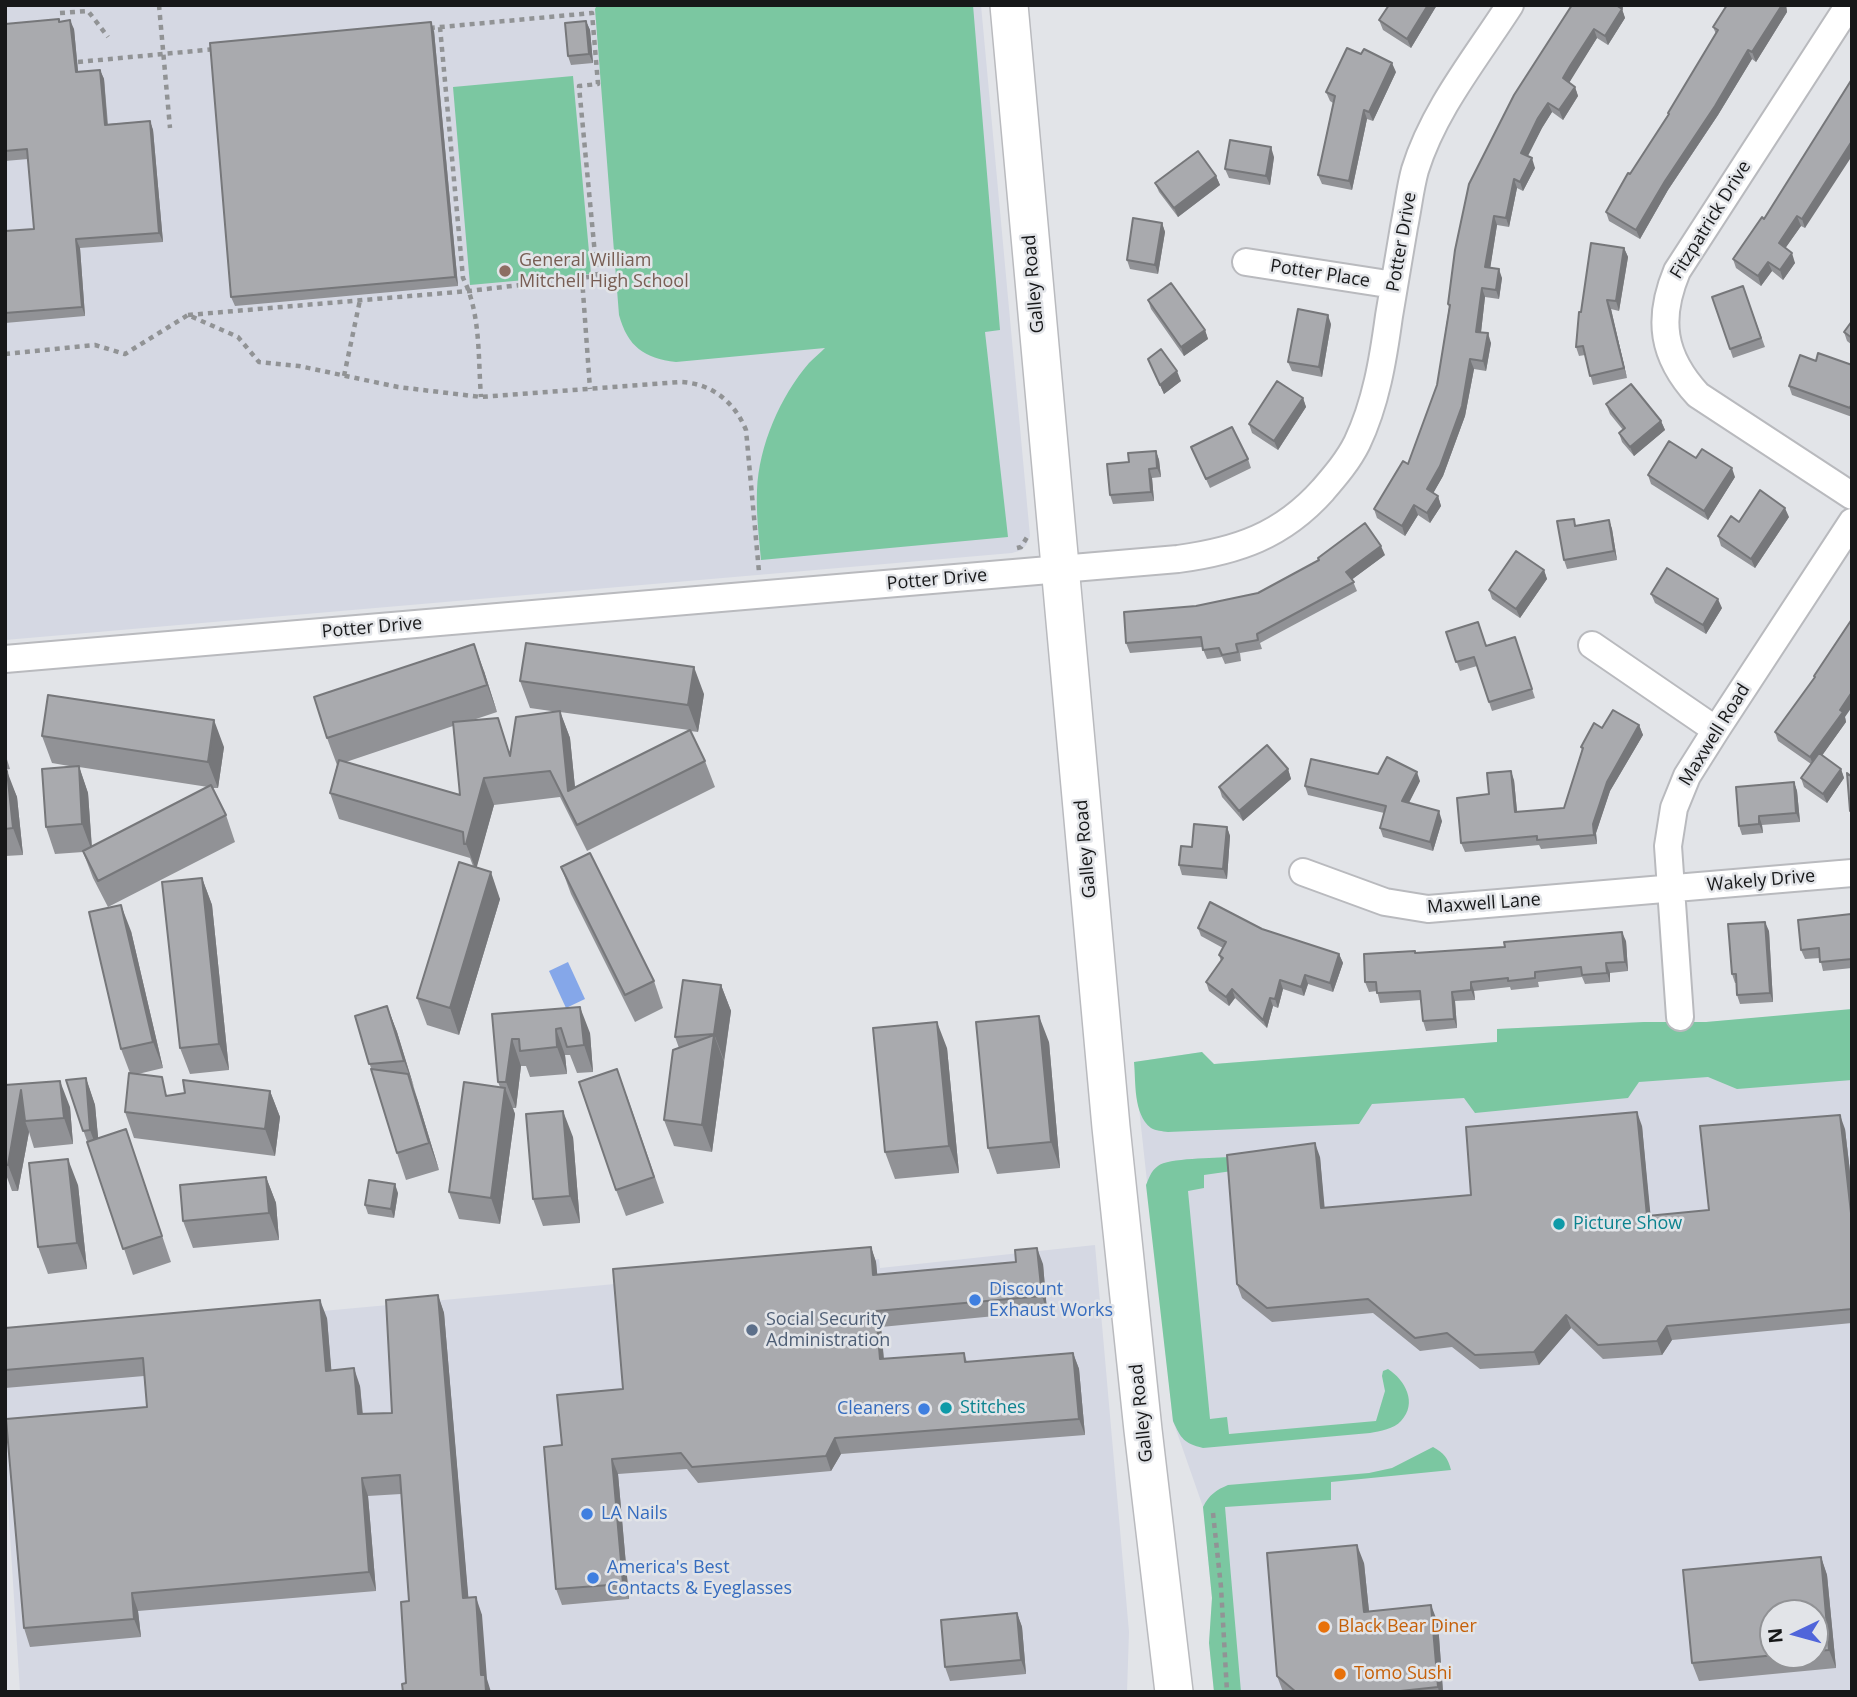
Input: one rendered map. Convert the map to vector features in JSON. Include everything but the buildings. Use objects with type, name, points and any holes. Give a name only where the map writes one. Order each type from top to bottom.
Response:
[{"type":"main road","name":"Galley Road","points":[[1009,5],[1111,1127],[1174,1692]]},
{"type":"street","name":"Potter Drive","points":[[5,659],[1204,555],[1226,550],[1274,532],[1317,497],[1338,473],[1356,445],[1372,407],[1380,374],[1415,170],[1438,116],[1510,5]]},
{"type":"street","name":"Fitzpatrick Drive","points":[[1849,5],[1677,271],[1668,291],[1665,327],[1675,365],[1698,395],[1852,496]]},
{"type":"street","name":"Potter Place","points":[[1246,262],[1394,285]]},
{"type":"street","name":"Maxwell Road","points":[[1680,1017],[1668,846],[1674,807],[1688,776],[1716,730],[1852,522]]},
{"type":"street","points":[[1592,645],[1716,730]]},
{"type":"street","name":"Maxwell Lane","points":[[1303,872],[1385,902],[1428,909],[1671,890]]},
{"type":"street","name":"Wakely Drive","points":[[1671,890],[1852,873]]},
{"type":"path","points":[[159,5],[170,128]]},
{"type":"path","points":[[60,13],[88,11],[108,37]]},
{"type":"path","points":[[5,354],[95,345],[125,354],[188,315],[597,276],[579,86],[598,84],[592,13],[426,29]]},
{"type":"path","points":[[440,27],[463,278],[470,290],[481,397]]},
{"type":"path","points":[[78,62],[218,48]]},
{"type":"path","points":[[582,278],[590,389]]},
{"type":"path","points":[[344,376],[360,300]]},
{"type":"path","points":[[188,315],[238,337],[259,362],[299,366],[398,387],[481,397],[694,383],[710,388],[732,407],[746,430],[759,572]]},
{"type":"path","points":[[1213,1513],[1221,1587],[1227,1692]]},
{"type":"shaded area","name":"General William Mitchell High School","points":[[5,5],[981,5],[1030,536],[1027,544],[1022,550],[1012,553],[5,640]]},
{"type":"shaded area","points":[[1852,1010],[1852,1692],[1214,1692],[1209,1643],[1212,1598],[1203,1507],[1173,1421],[1134,1062],[1202,1052],[1214,1064],[1497,1042],[1497,1029],[1706,1022]]},
{"type":"shaded area","points":[[1095,1245],[1129,1632],[1127,1692],[20,1692],[5,1457],[5,1340],[879,1259],[880,1268]]},
{"type":"green space","points":[[597,5],[973,5],[1000,330],[985,332],[1008,537],[761,560],[757,490],[767,439],[789,391],[809,363],[825,348],[676,362],[646,354],[627,335],[619,315],[595,9]]},
{"type":"green space","points":[[573,76],[591,274],[470,285],[453,87]]},
{"type":"green space","points":[[1852,1009],[1852,1080],[1737,1089],[1708,1077],[1639,1082],[1628,1098],[1475,1113],[1464,1098],[1372,1104],[1359,1124],[1168,1132],[1153,1129],[1145,1122],[1136,1097],[1134,1062],[1202,1052],[1214,1064],[1497,1042],[1497,1029],[1706,1022]]},
{"type":"green space","points":[[1231,1157],[1232,1171],[1204,1175],[1204,1188],[1188,1191],[1210,1419],[1227,1417],[1229,1434],[1376,1421],[1385,1391],[1383,1371],[1388,1369],[1400,1379],[1409,1400],[1406,1414],[1395,1426],[1370,1433],[1203,1448],[1187,1442],[1178,1432],[1173,1421],[1146,1185],[1150,1175],[1163,1163]]},
{"type":"green space","points":[[1433,1447],[1445,1456],[1451,1470],[1331,1482],[1331,1500],[1225,1507],[1241,1692],[1214,1692],[1209,1643],[1212,1598],[1203,1507],[1210,1496],[1228,1485],[1369,1473],[1392,1468]]},
{"type":"water","points":[[568,962],[585,999],[566,1008],[549,971]]},
{"type":"place","name":"General William Mitchell High School","points":[[505,271]]},
{"type":"place","name":"Picture Show","points":[[1559,1224]]},
{"type":"place","name":"Discount Exhaust Works","points":[[975,1300]]},
{"type":"place","name":"Social Security Administration","points":[[752,1330]]},
{"type":"place","name":"Stitches","points":[[946,1408]]},
{"type":"place","name":"Cleaners","points":[[924,1409]]},
{"type":"place","name":"LA Nails","points":[[587,1514]]},
{"type":"place","name":"America's Best Contacts & Eyeglasses","points":[[593,1578]]},
{"type":"place","name":"Black Bear Diner","points":[[1324,1627]]},
{"type":"place","name":"Tomo Sushi","points":[[1340,1674]]}]
